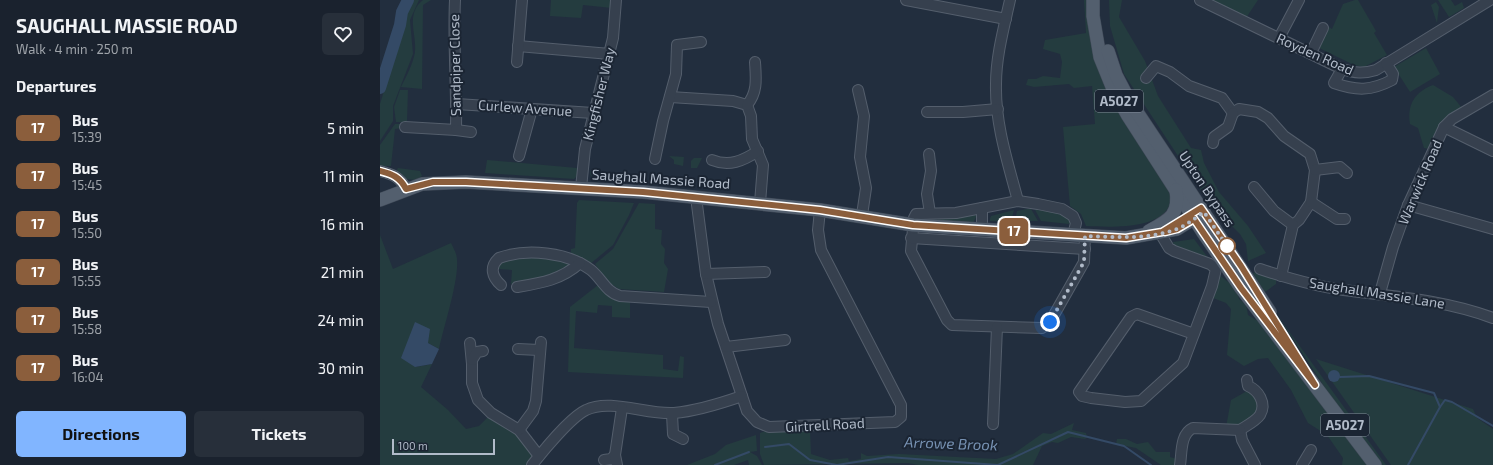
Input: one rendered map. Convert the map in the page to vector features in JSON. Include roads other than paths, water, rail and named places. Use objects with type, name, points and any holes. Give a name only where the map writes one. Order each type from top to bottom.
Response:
[{"type":"main road","name":"Upton Bypass","points":[[1093,0],[1097,43],[1106,76],[1128,116],[1176,190],[1241,266],[1315,385],[1375,465]]},
{"type":"main road","name":"Upton Bypass","points":[[1101,0],[1104,35],[1116,76],[1129,100],[1159,146],[1197,213]]},
{"type":"main road","name":"Saughall Massie Road","points":[[380,200],[406,189],[433,182],[466,182],[580,188],[760,203],[862,215],[913,225],[982,229],[1081,240],[1139,237],[1161,232],[1197,213]]},
{"type":"main road","points":[[1139,237],[1162,224],[1174,213],[1177,206],[1176,190]]},
{"type":"street","name":"Sandpiper Close","points":[[455,0],[453,41],[457,104],[456,130]]},
{"type":"street","points":[[516,62],[522,0]]},
{"type":"street","name":"Kingfisher Way","points":[[580,188],[585,149],[593,113],[610,54],[616,0]]},
{"type":"street","points":[[906,0],[1006,19]]},
{"type":"street","points":[[1010,0],[996,75],[998,109],[1002,138],[1018,201]]},
{"type":"street","name":"Royden Road","points":[[1200,0],[1353,73],[1364,73],[1376,70],[1490,0]]},
{"type":"street","points":[[1279,38],[1299,0]]},
{"type":"street","points":[[1311,53],[1323,28]]},
{"type":"street","points":[[655,159],[663,121],[676,74],[677,45],[700,42]]},
{"type":"street","points":[[518,46],[610,54]]},
{"type":"street","points":[[755,62],[755,91],[747,105],[751,116],[752,139],[763,165],[760,203]]},
{"type":"street","points":[[1342,69],[1334,83],[1350,88],[1365,89],[1380,86],[1392,80],[1393,74],[1386,63]]},
{"type":"street","points":[[1146,78],[1156,66],[1170,72],[1189,86],[1222,98],[1233,113]]},
{"type":"street","points":[[858,90],[864,116],[860,157],[866,188],[862,215]]},
{"type":"street","name":"Warwick Road","points":[[1380,294],[1393,247],[1408,205],[1444,127],[1452,119],[1493,95]]},
{"type":"street","points":[[670,97],[733,101],[747,105]]},
{"type":"street","name":"Curlew Avenue","points":[[457,104],[593,113]]},
{"type":"street","points":[[519,156],[532,109]]},
{"type":"street","points":[[927,112],[963,112],[998,109]]},
{"type":"street","points":[[1213,144],[1214,137],[1228,127],[1233,113],[1239,109],[1258,112],[1268,118],[1284,136],[1310,154],[1315,170],[1311,202],[1299,220],[1293,225],[1281,276]]},
{"type":"street","name":"Sandpiper Close","points":[[405,127],[470,132]]},
{"type":"street","points":[[1444,127],[1493,151]]},
{"type":"street","points":[[712,160],[721,164],[733,163],[744,160],[758,151]]},
{"type":"street","points":[[928,154],[931,171],[928,194],[930,214]]},
{"type":"street","points":[[1315,170],[1340,167],[1347,173]]},
{"type":"street","points":[[380,171],[391,174],[401,181],[406,189]]},
{"type":"street","points":[[1254,187],[1274,211],[1293,225]]},
{"type":"street","name":"Girtrell Road","points":[[696,197],[706,274],[712,302],[742,396],[752,418],[762,426],[769,428],[895,422],[901,417],[901,405],[819,247],[820,210]]},
{"type":"street","points":[[1018,201],[1055,207],[1070,213],[1073,216],[1081,240],[1084,262],[1047,325],[1042,328],[952,325],[911,250],[911,238],[916,214],[956,213],[982,208],[1018,201]]},
{"type":"street","points":[[1311,202],[1337,219],[1345,219]]},
{"type":"street","points":[[1408,205],[1493,229]]},
{"type":"street","points":[[982,208],[982,229]]},
{"type":"street","points":[[1161,232],[1168,248],[1213,265],[1217,273],[1184,364],[1141,401],[1125,402],[1082,396],[1079,392],[1081,387],[1131,317],[1137,314],[1145,316],[1194,334]]},
{"type":"street","name":"Saughall Massie Road","points":[[911,238],[1081,240]]},
{"type":"street","points":[[501,285],[492,274],[492,268],[499,258],[511,254],[549,254],[580,263],[598,277],[608,291],[620,296],[712,302]]},
{"type":"street","points":[[517,287],[542,283],[559,278],[580,263]]},
{"type":"street","name":"Saughall Massie Lane","points":[[1260,269],[1281,276],[1327,287],[1454,305],[1493,318]]},
{"type":"street","points":[[706,274],[765,272]]},
{"type":"street","points":[[993,424],[997,326]]},
{"type":"street","points":[[726,347],[785,340]]},
{"type":"street","points":[[470,343],[472,383],[478,400],[491,413],[520,430],[539,456]]},
{"type":"street","points":[[518,349],[540,346],[536,401],[533,411],[520,430]]},
{"type":"street","points":[[472,360],[477,352],[483,351]]},
{"type":"street","points":[[1180,465],[1183,440],[1189,430],[1193,428],[1240,430],[1260,415],[1262,410],[1261,398],[1253,388],[1248,386],[1247,380]]},
{"type":"street","points":[[532,465],[539,456],[585,410],[596,406],[672,414],[696,410],[742,396]]},
{"type":"street","points":[[617,465],[615,455],[622,408]]},
{"type":"street","points":[[672,414],[670,437],[683,439]]},
{"type":"street","points":[[1240,430],[1242,440],[1255,465]]},
{"type":"street","points":[[1302,465],[1311,450]]},
{"type":"street","points":[[604,460],[611,459],[615,455]]},
{"type":"water","points":[[415,322],[430,329],[428,343],[439,349],[432,364],[415,367],[401,358]]},
{"type":"water","points":[[1334,370],[1338,372],[1340,376],[1338,380],[1334,382],[1330,380],[1328,376],[1330,372]]},
{"type":"waterway","name":"Arrowe Brook","points":[[380,88],[400,25],[402,12],[408,0]]},
{"type":"waterway","points":[[1340,377],[1369,376],[1434,393],[1440,407],[1408,465]]},
{"type":"waterway","points":[[1440,407],[1445,400],[1452,402],[1493,426]]},
{"type":"waterway","name":"Arrowe Brook","points":[[765,447],[789,444],[810,460],[837,465],[888,457],[998,465],[1068,432],[1124,446],[1151,465]]},
{"type":"waterway","name":"Arrowe Brook","points":[[715,465],[749,452]]}]
